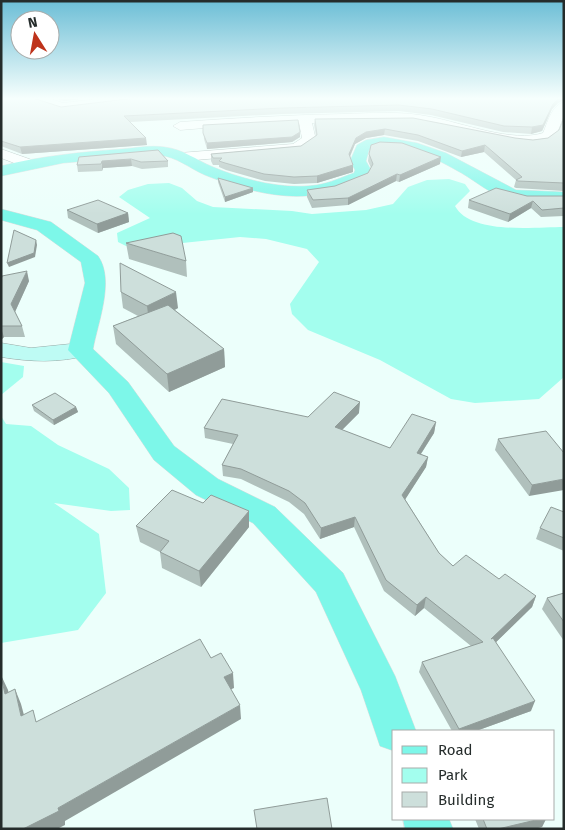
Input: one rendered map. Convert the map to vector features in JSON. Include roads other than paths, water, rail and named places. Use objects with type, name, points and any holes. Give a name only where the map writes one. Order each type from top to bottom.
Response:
[{"type":"main road","points":[[1,171],[27,163],[84,156],[163,150],[184,156],[206,170],[228,178],[287,190],[310,191],[330,187],[360,176],[363,170],[358,161],[362,148],[373,141],[411,146],[461,166],[503,192],[530,198],[564,197]]},
{"type":"main road","points":[[1,214],[44,226],[91,260],[96,283],[80,350],[119,388],[164,453],[207,487],[264,516],[330,583],[381,688],[395,730]]},
{"type":"street","points":[[184,156],[296,148],[309,140],[308,137]]},
{"type":"street","points":[[373,141],[380,137]]},
{"type":"street","points":[[497,137],[510,140],[537,140],[547,137]]},
{"type":"street","points":[[1,153],[27,163]]},
{"type":"street","points":[[1,350],[31,355],[80,350]]}]
